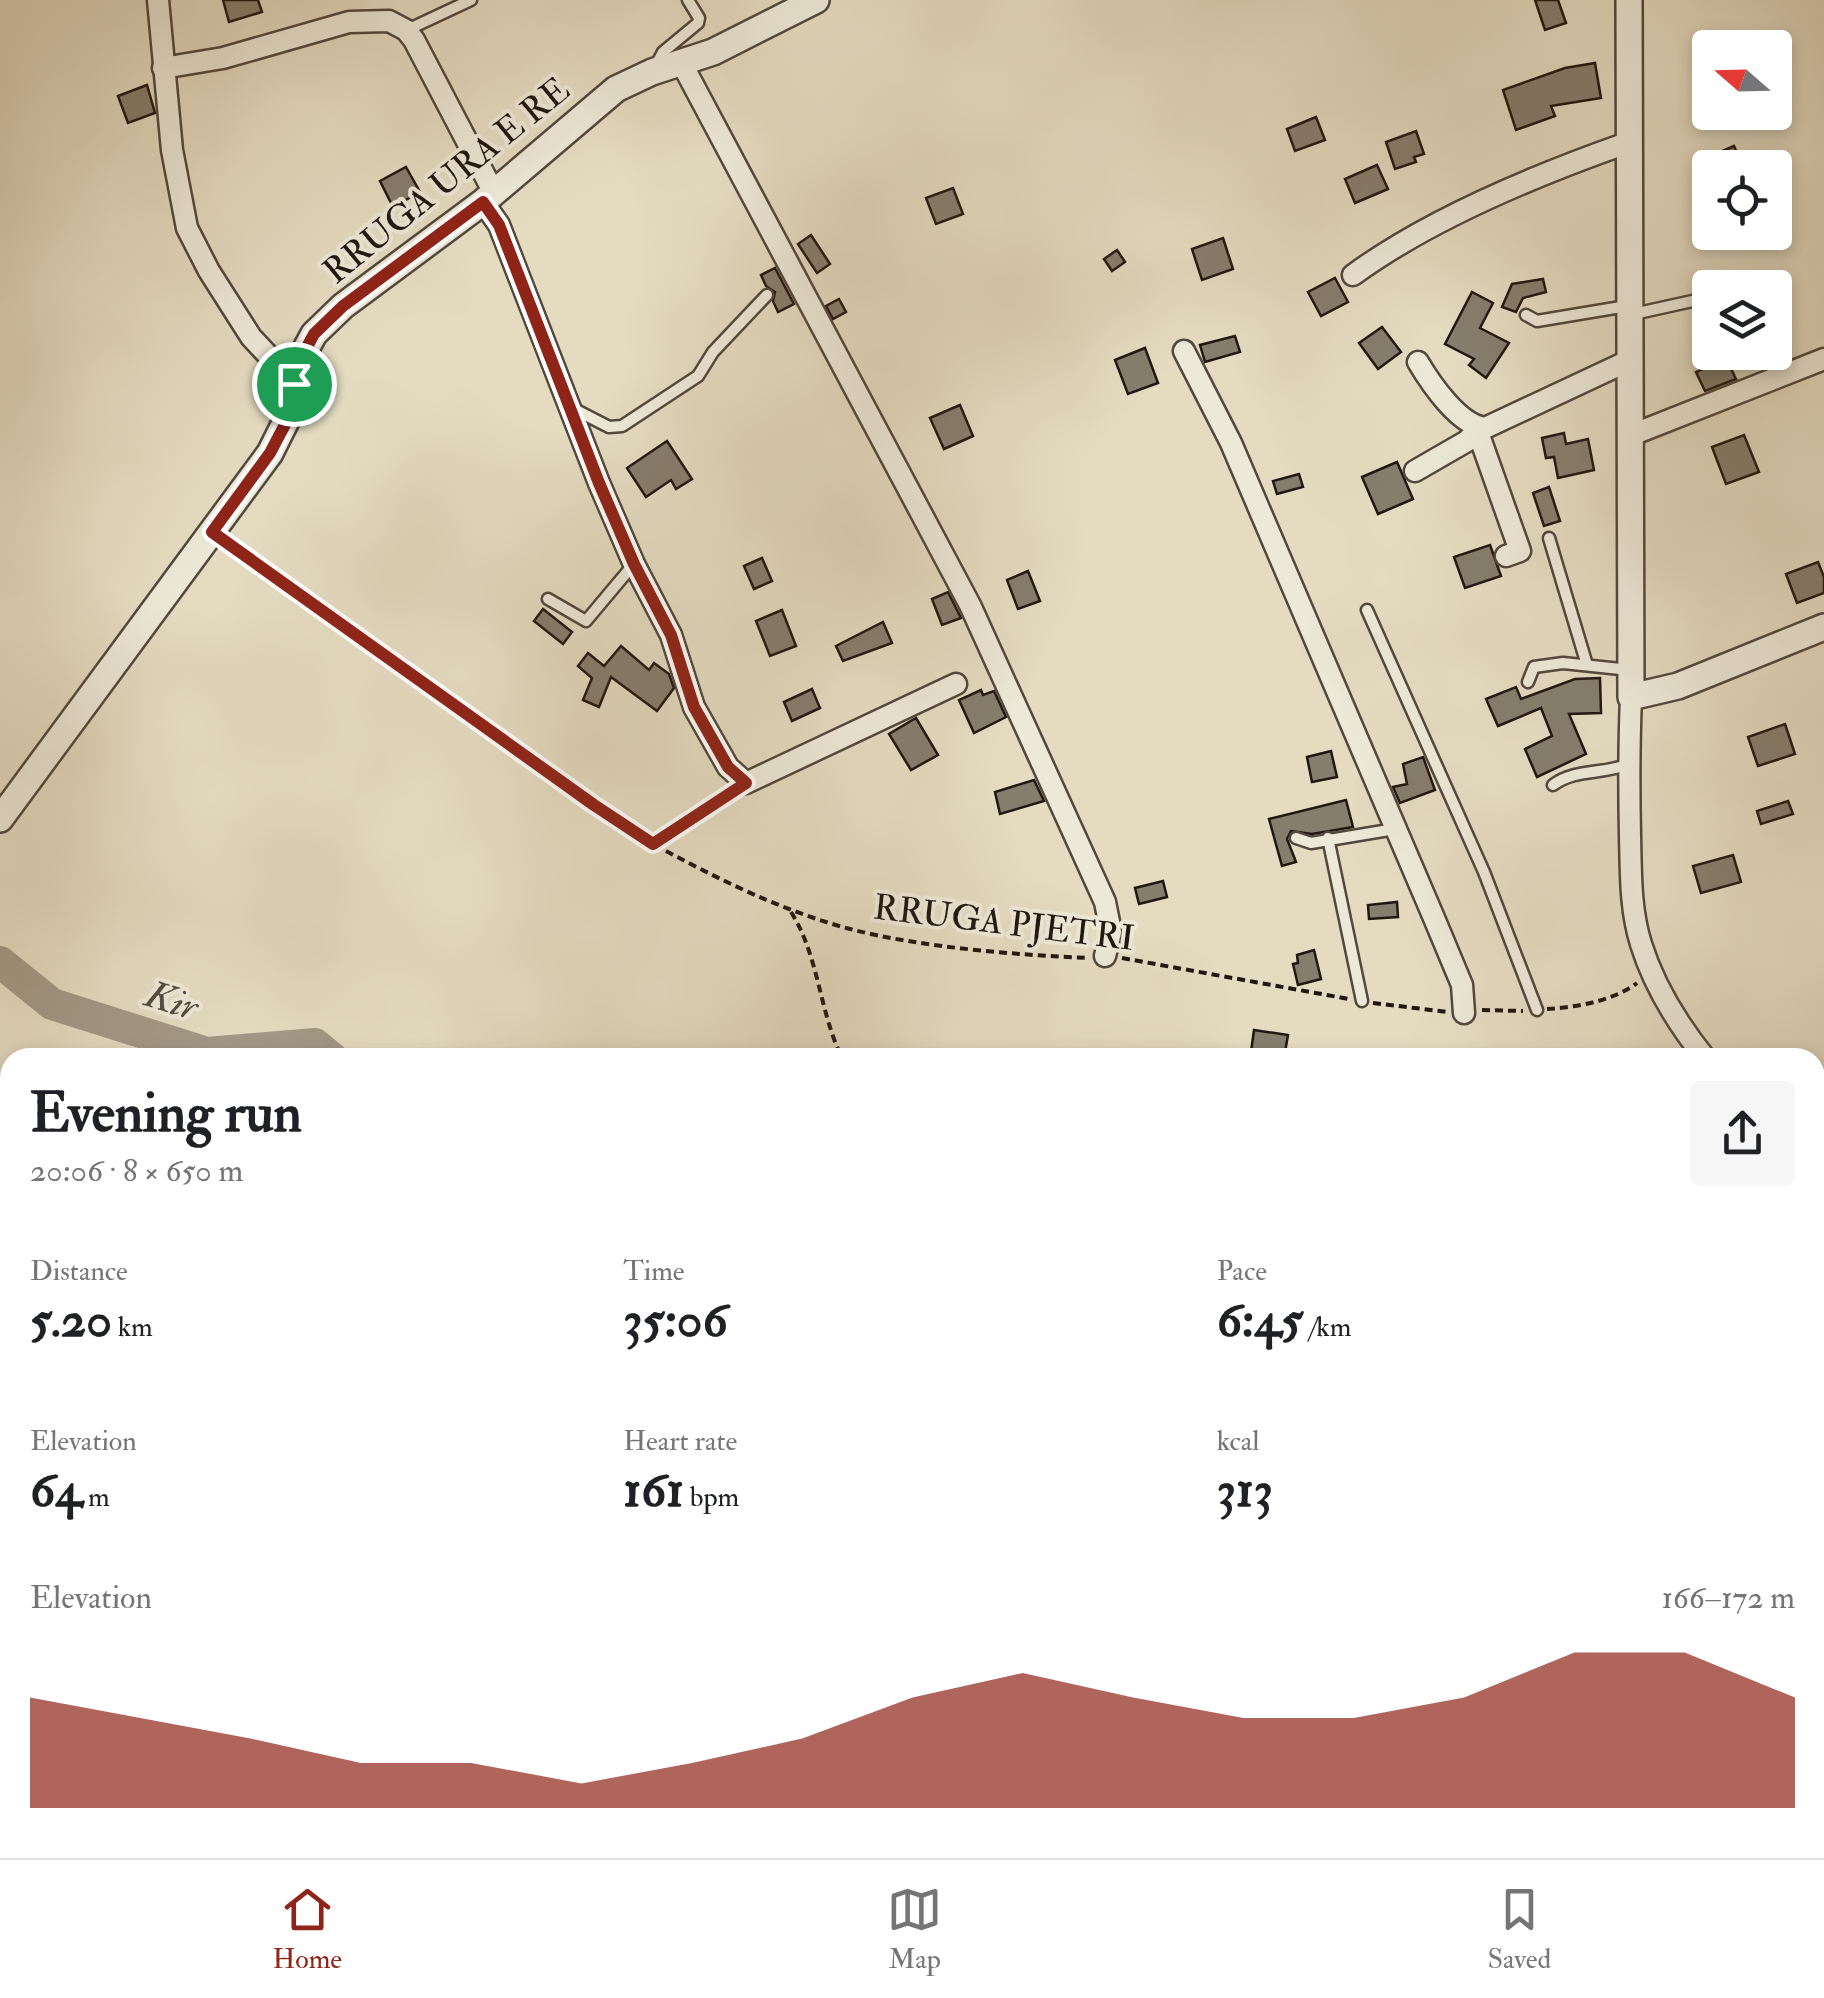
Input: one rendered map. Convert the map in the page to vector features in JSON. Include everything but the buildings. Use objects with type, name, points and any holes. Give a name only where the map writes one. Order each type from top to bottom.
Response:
[{"type":"street","points":[[158,0],[172,150],[187,228],[252,337],[294,384]]},
{"type":"street","name":"RRUGA URA E RE","points":[[0,819],[270,453],[290,415],[301,358],[314,334],[343,306],[488,197],[616,89],[730,44],[816,0]]},
{"type":"street","points":[[1629,0],[1628,764],[1632,908],[1648,966],[1683,1031],[1697,1048]]},
{"type":"street","points":[[163,68],[223,58],[349,22],[389,21],[406,30],[488,197],[634,564],[671,635],[702,723],[728,767],[746,783],[956,684]]},
{"type":"street","points":[[680,62],[970,605],[1105,902],[1111,932],[1105,956]]},
{"type":"street","points":[[1353,275],[1452,218],[1628,143]]},
{"type":"street","points":[[1184,351],[1230,443],[1462,985],[1464,1012]]},
{"type":"street","points":[[1629,436],[1824,359]]},
{"type":"street","points":[[1418,362],[1463,417],[1485,428],[1628,361]]},
{"type":"street","points":[[1415,471],[1467,441],[1480,428]]},
{"type":"street","points":[[1480,428],[1480,438],[1520,550],[1506,556]]},
{"type":"street","points":[[1631,697],[1678,686],[1824,627]]},
{"type":"lane","points":[[406,30],[470,0]]},
{"type":"lane","points":[[652,72],[664,52],[698,23],[688,0]]},
{"type":"lane","points":[[569,406],[608,427],[622,426],[698,376],[713,352],[767,294]]},
{"type":"lane","points":[[1526,315],[1537,322],[1692,300]]},
{"type":"lane","points":[[1549,538],[1587,665]]},
{"type":"lane","points":[[548,599],[586,621],[634,564]]},
{"type":"lane","points":[[1367,610],[1484,872],[1537,1010]]},
{"type":"lane","points":[[1528,682],[1534,667],[1563,662],[1630,670]]},
{"type":"lane","points":[[1553,785],[1572,774],[1618,769],[1628,764]]},
{"type":"lane","points":[[653,844],[746,783]]},
{"type":"lane","points":[[1296,838],[1311,843],[1394,828]]},
{"type":"lane","points":[[1328,838],[1362,1001]]},
{"type":"path","name":"RRUGA PJETRI","points":[[212,532],[653,844],[790,910],[852,930],[924,942],[1105,956],[1362,1001],[1464,1012],[1568,1008],[1622,994],[1637,983],[1648,966]]},
{"type":"path","points":[[790,910],[811,956],[838,1048]]},
{"type":"waterway","name":"Kir","points":[[0,962],[52,1004],[191,1048]]},
{"type":"waterway","name":"Kir","points":[[267,1048],[315,1044],[320,1048]]},
{"type":"route","points":[[483,202],[499,225],[634,564],[671,635],[694,707],[728,767],[746,783],[653,844],[212,532],[270,453],[290,415],[294,384],[301,358],[314,334],[343,306],[483,202]]}]
